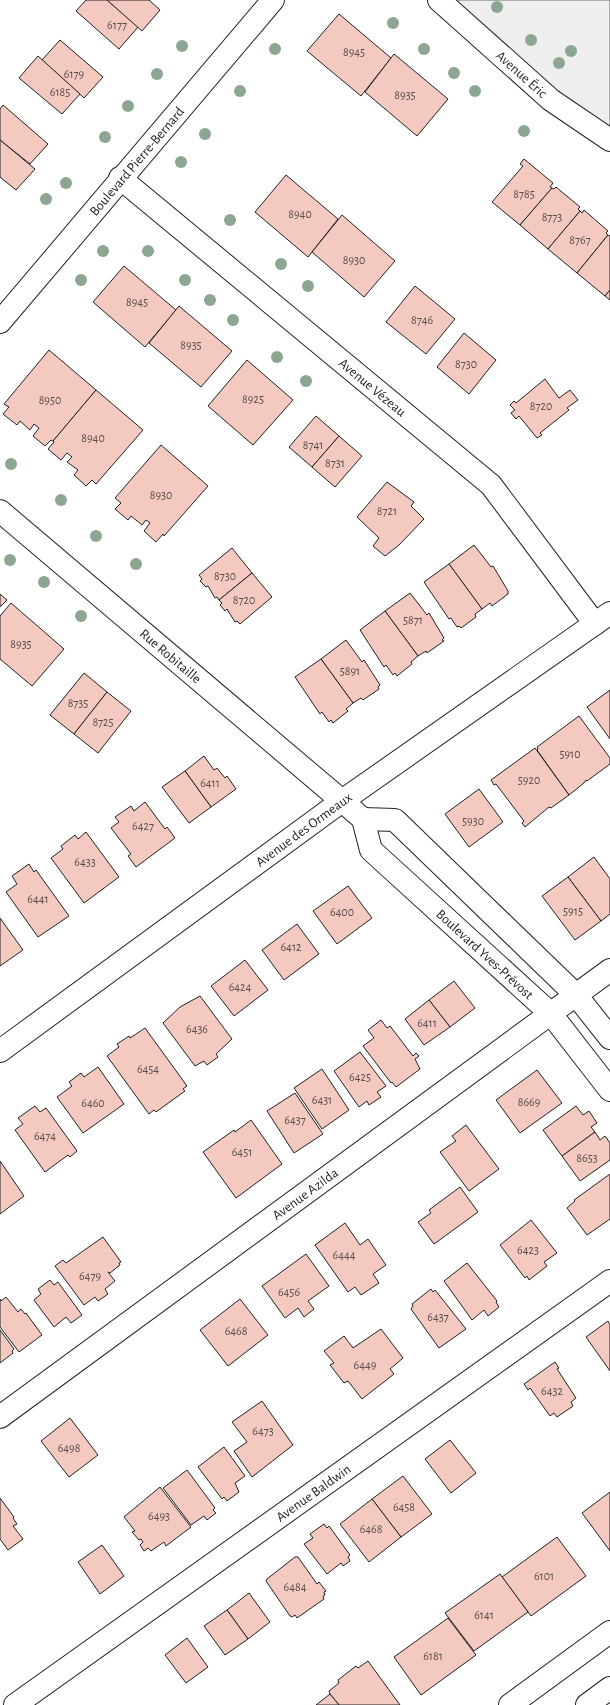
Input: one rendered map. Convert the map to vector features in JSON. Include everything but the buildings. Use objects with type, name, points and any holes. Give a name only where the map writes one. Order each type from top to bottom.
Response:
[{"type":"street","name":"Boulevard Pierre-Bernard","points":[[0,322],[120,178],[273,0]]},
{"type":"street","name":"Avenue Éric","points":[[438,0],[551,100],[610,140]]},
{"type":"street","name":"Avenue Vézeau","points":[[120,178],[491,485],[602,618]]},
{"type":"street","name":"Rue Robitaille","points":[[0,511],[342,801]]},
{"type":"street","name":"Avenue des Ormeaux","points":[[0,1051],[342,801],[602,618]]},
{"type":"street","points":[[342,801],[363,819],[395,820],[576,995],[610,1038]]},
{"type":"street","name":"Boulevard Yves-Prévost","points":[[363,819],[371,850],[551,1014],[610,1090]]},
{"type":"street","name":"Avenue Azilda","points":[[0,1417],[610,970]]},
{"type":"street","name":"Avenue Baldwin","points":[[15,1705],[610,1281]]},
{"type":"street","points":[[510,1705],[610,1632]]},
{"type":"street","points":[[587,1705],[610,1688]]},
{"type":"shaded area","points":[[448,0],[610,0],[610,131],[546,85]]}]
